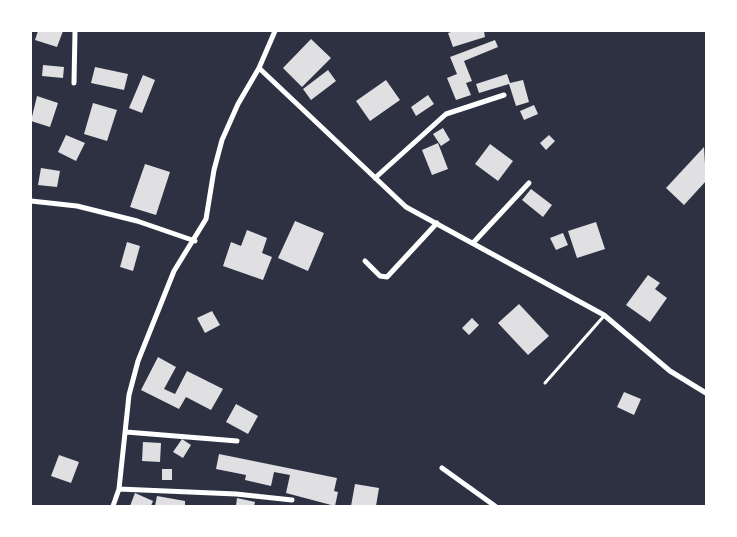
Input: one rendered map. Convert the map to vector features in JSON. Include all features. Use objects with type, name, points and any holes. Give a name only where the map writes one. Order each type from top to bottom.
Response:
[{"type":"street","points":[[74,83],[75,31]]},
{"type":"street","points":[[113,506],[119,489],[129,395],[138,360],[174,271],[206,219],[214,170],[222,140],[238,104],[259,68],[275,31]]},
{"type":"street","points":[[259,68],[406,208],[437,223],[604,315],[670,371],[692,382],[706,393]]},
{"type":"street","points":[[375,178],[446,114],[504,95]]},
{"type":"street","points":[[473,243],[529,183]]},
{"type":"street","points":[[31,201],[77,206],[137,221],[194,241]]},
{"type":"street","points":[[365,261],[380,276],[387,277],[437,223]]},
{"type":"street","points":[[126,432],[237,441]]},
{"type":"street","points":[[442,468],[494,506]]},
{"type":"street","points":[[119,489],[236,494],[292,500]]},
{"type":"lane","points":[[545,383],[604,315]]},
{"type":"building","points":[[38,31],[63,31],[57,47],[35,40]]},
{"type":"building","points":[[454,31],[484,31],[485,37],[453,47],[448,33]]},
{"type":"building","points":[[311,39],[331,58],[302,87],[283,68]]},
{"type":"building","points":[[495,40],[498,47],[464,61],[472,81],[466,83],[471,95],[456,100],[447,78],[457,74],[450,57]]},
{"type":"building","points":[[43,65],[64,67],[63,78],[42,76]]},
{"type":"building","points":[[95,67],[128,74],[124,90],[91,83]]},
{"type":"building","points":[[328,70],[336,81],[311,100],[303,89]]},
{"type":"building","points":[[507,74],[510,83],[523,80],[529,102],[516,106],[509,84],[479,93],[476,84]]},
{"type":"building","points":[[143,75],[155,80],[142,113],[129,108]]},
{"type":"building","points":[[386,80],[400,100],[370,121],[356,101]]},
{"type":"building","points":[[428,95],[434,104],[416,116],[411,107]]},
{"type":"building","points":[[37,96],[58,103],[50,127],[31,121]]},
{"type":"building","points":[[93,103],[117,110],[107,141],[84,134]]},
{"type":"building","points":[[534,105],[538,114],[524,120],[520,111]]},
{"type":"building","points":[[443,128],[450,140],[441,146],[433,134]]},
{"type":"building","points":[[66,135],[85,143],[76,161],[58,152]]},
{"type":"building","points":[[549,135],[555,141],[546,150],[540,143]]},
{"type":"building","points":[[438,143],[448,169],[432,175],[422,150]]},
{"type":"building","points":[[490,144],[513,161],[498,181],[475,164]]},
{"type":"building","points":[[704,147],[706,181],[684,205],[666,188]]},
{"type":"building","points":[[145,164],[170,172],[156,215],[130,207]]},
{"type":"building","points":[[41,168],[60,171],[57,187],[38,185]]},
{"type":"building","points":[[531,189],[552,205],[543,217],[522,200]]},
{"type":"building","points":[[295,221],[324,233],[308,271],[278,258]]},
{"type":"building","points":[[596,222],[605,249],[577,258],[568,231]]},
{"type":"building","points":[[247,230],[267,238],[262,253],[272,257],[263,280],[223,266],[231,242],[241,246]]},
{"type":"building","points":[[563,233],[568,245],[556,250],[550,238]]},
{"type":"building","points":[[127,242],[140,246],[133,271],[120,267]]},
{"type":"building","points":[[648,275],[660,283],[655,289],[667,298],[650,322],[626,305]]},
{"type":"building","points":[[519,304],[549,336],[528,355],[498,323]]},
{"type":"building","points":[[212,311],[220,325],[205,333],[197,318]]},
{"type":"building","points":[[472,318],[479,325],[469,335],[462,328]]},
{"type":"building","points":[[158,357],[176,367],[164,389],[175,394],[187,371],[223,389],[211,410],[186,397],[179,409],[141,390]]},
{"type":"building","points":[[624,392],[641,399],[634,415],[617,407]]},
{"type":"building","points":[[236,404],[258,416],[248,434],[226,422]]},
{"type":"building","points":[[182,439],[191,445],[183,458],[173,452]]},
{"type":"building","points":[[143,442],[161,443],[160,462],[142,461]]},
{"type":"building","points":[[219,454],[337,478],[334,491],[338,492],[335,506],[286,493],[290,475],[274,472],[271,486],[245,480],[246,475],[216,469]]},
{"type":"building","points":[[59,455],[79,462],[71,483],[51,476]]},
{"type":"building","points":[[162,469],[172,469],[172,480],[162,480]]},
{"type":"building","points":[[355,484],[379,488],[376,506],[351,506]]},
{"type":"building","points":[[135,493],[153,501],[151,506],[130,506]]},
{"type":"building","points":[[157,496],[185,501],[185,506],[155,506]]},
{"type":"building","points":[[237,498],[255,502],[254,506],[236,506]]}]
